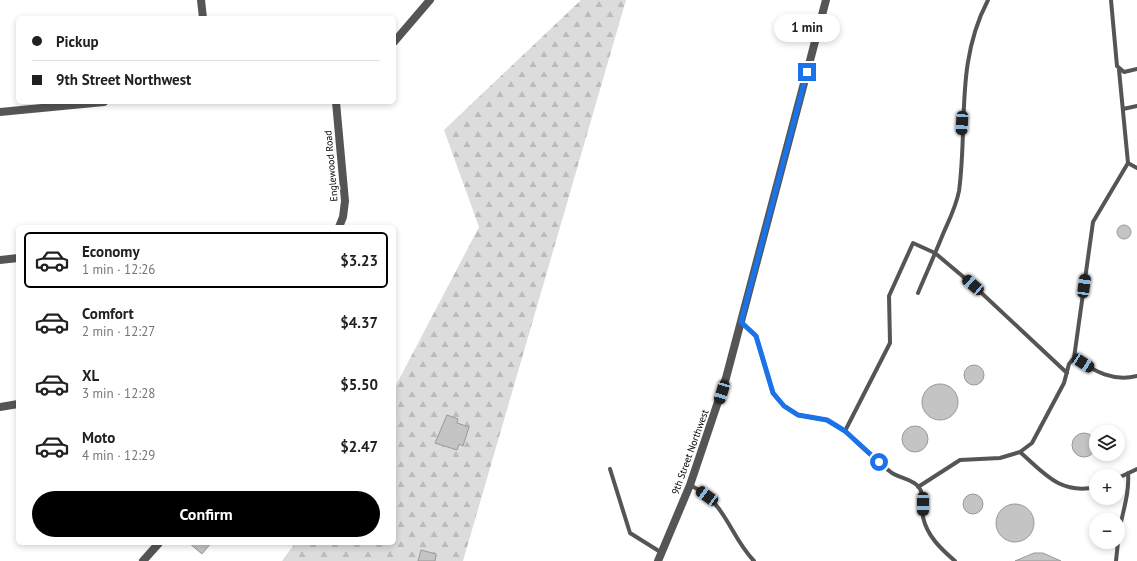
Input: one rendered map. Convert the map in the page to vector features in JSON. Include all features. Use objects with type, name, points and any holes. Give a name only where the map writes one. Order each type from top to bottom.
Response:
[{"type":"street","points":[[201,0],[203,16]]},
{"type":"street","points":[[396,40],[430,0]]},
{"type":"street","name":"9th Street Northwest","points":[[658,561],[690,485],[724,386],[826,0]]},
{"type":"street","points":[[0,112],[83,104]]},
{"type":"street","name":"Englewood Road","points":[[336,104],[345,201],[343,217],[340,225]]},
{"type":"street","points":[[0,260],[16,258]]},
{"type":"street","points":[[0,407],[16,404]]},
{"type":"street","points":[[143,561],[156,545]]},
{"type":"lane","points":[[918,293],[956,204],[960,170],[962,101],[967,63],[975,34],[988,0]]},
{"type":"lane","points":[[918,487],[960,460],[1000,458],[1020,452],[1032,443],[1064,383],[1069,364],[1074,358],[1093,222],[1128,163],[1111,0]]},
{"type":"lane","points":[[1119,70],[1124,72],[1137,69]]},
{"type":"lane","points":[[1123,109],[1137,106]]},
{"type":"lane","points":[[1128,163],[1137,168]]},
{"type":"lane","points":[[845,431],[890,343],[889,296],[913,243],[935,253],[973,285],[1067,373]]},
{"type":"lane","points":[[741,322],[756,336],[773,393],[784,406],[798,415],[827,420],[845,431],[893,474],[911,481],[918,487],[922,495],[923,516],[926,528],[939,548],[956,561]]},
{"type":"lane","points":[[1074,358],[1091,369],[1110,376],[1124,379],[1137,376]]},
{"type":"lane","points":[[1020,452],[1054,482],[1069,488],[1089,488]]},
{"type":"lane","points":[[610,469],[630,533],[662,553]]},
{"type":"lane","points":[[1125,474],[1137,469]]},
{"type":"lane","points":[[1122,513],[1129,487],[1128,473]]},
{"type":"lane","points":[[690,485],[707,496],[723,512],[744,548],[754,561]]},
{"type":"lane","points":[[1116,561],[1117,549]]},
{"type":"green space","points":[[581,0],[626,0],[463,561],[282,561],[294,545],[396,545],[396,385],[479,227],[444,130]]},
{"type":"building","points":[[1124,225],[1129,227],[1131,232],[1129,237],[1124,239],[1119,237],[1117,232],[1119,227]]},
{"type":"building","points":[[974,365],[981,368],[984,375],[981,382],[974,385],[967,382],[964,375],[967,368]]},
{"type":"building","points":[[944,384],[953,389],[957,395],[957,409],[953,415],[944,420],[936,420],[927,415],[923,409],[922,398],[927,389],[933,385]]},
{"type":"building","points":[[447,415],[458,419],[457,423],[469,427],[463,446],[459,444],[457,450],[435,443]]},
{"type":"building","points":[[915,426],[924,430],[928,439],[924,448],[915,452],[906,448],[902,439],[906,430]]},
{"type":"building","points":[[1084,433],[1089,434],[1089,456],[1084,457],[1075,454],[1072,445],[1075,436]]},
{"type":"building","points":[[973,494],[980,497],[983,504],[980,511],[973,514],[966,511],[963,504],[966,497]]},
{"type":"building","points":[[1015,504],[1025,507],[1031,513],[1034,523],[1031,533],[1025,539],[1015,542],[1005,539],[999,533],[996,523],[999,513],[1005,507]]},
{"type":"building","points":[[191,545],[209,545],[202,554]]},
{"type":"building","points":[[421,550],[436,554],[435,561],[418,561]]},
{"type":"building","points":[[1034,553],[1043,553],[1061,561],[1015,561]]},
{"type":"route","points":[[807,72],[741,322],[756,336],[773,393],[784,406],[798,415],[827,420],[845,431],[879,462]]}]
